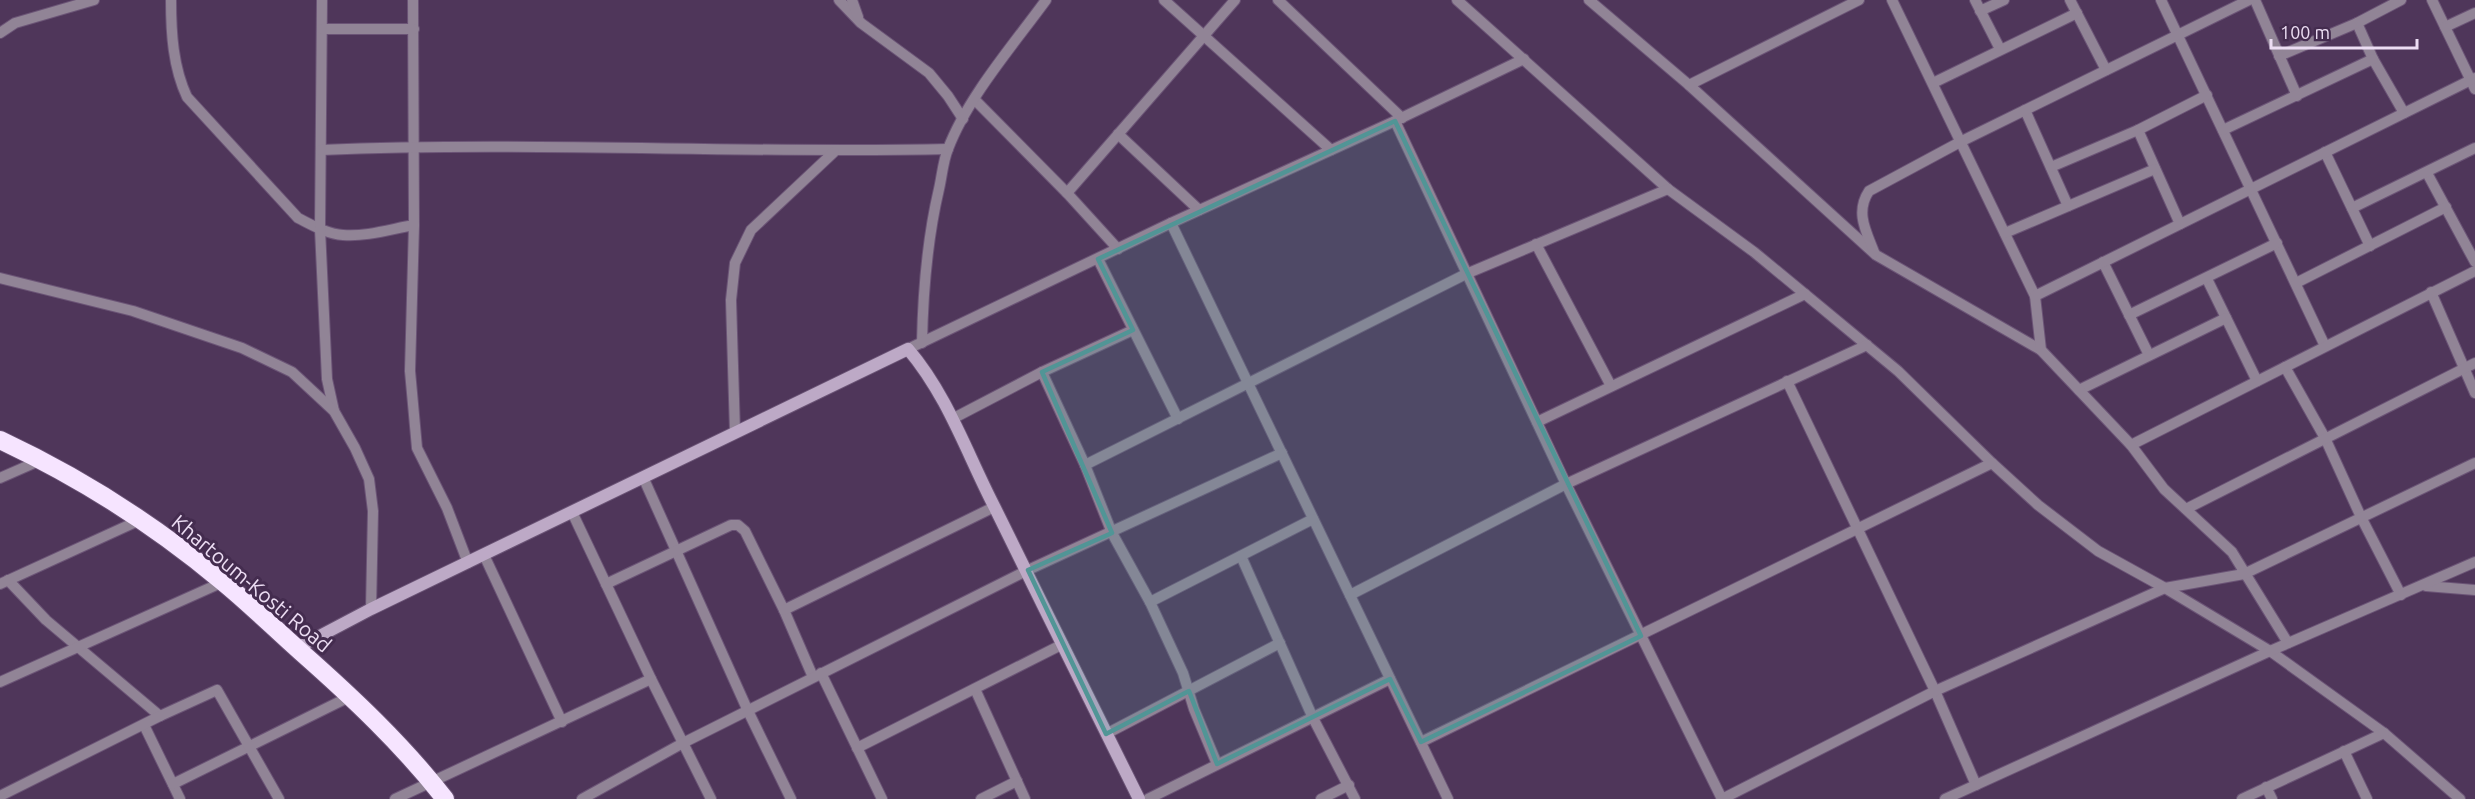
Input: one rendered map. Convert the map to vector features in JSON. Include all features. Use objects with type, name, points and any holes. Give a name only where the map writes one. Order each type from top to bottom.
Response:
[{"type":"highway","name":"Khartoum-Kosti Road","points":[[0,440],[41,460],[140,520],[223,582],[351,696],[445,799]]},
{"type":"street","points":[[0,33],[15,23],[94,0]]},
{"type":"street","points":[[171,0],[171,32],[179,81],[186,97],[298,218],[320,229],[342,235],[414,225]]},
{"type":"street","points":[[322,0],[320,229],[327,379],[334,411],[369,479],[373,511],[371,609]]},
{"type":"street","points":[[413,0],[414,225],[410,371],[417,448],[447,508],[468,564]]},
{"type":"street","points":[[839,0],[861,23],[929,73],[963,119]]},
{"type":"street","points":[[852,0],[861,23]]},
{"type":"street","points":[[922,342],[923,291],[930,226],[948,149],[975,100],[1046,0]]},
{"type":"street","points":[[1164,0],[1331,150]]},
{"type":"street","points":[[1067,193],[1235,0]]},
{"type":"street","points":[[1278,0],[1399,119],[1466,274],[1566,484],[1722,799],[1935,691],[2165,588],[2244,574],[2475,463]]},
{"type":"street","points":[[1456,0],[1668,189],[1754,252],[1898,371],[2038,505],[2098,551],[2270,651],[2384,733],[2460,799]]},
{"type":"street","points":[[1589,0],[1689,85],[1876,255],[2041,350],[2131,445],[2164,489],[2232,552],[2288,643]]},
{"type":"street","points":[[1689,85],[1859,0]]},
{"type":"street","points":[[1892,0],[2035,296],[2041,350]]},
{"type":"street","points":[[1975,0],[2000,49]]},
{"type":"street","points":[[1980,10],[2004,0]]},
{"type":"street","points":[[2070,0],[2106,70]]},
{"type":"street","points":[[2161,0],[2325,346]]},
{"type":"street","points":[[1876,255],[1861,214],[1862,201],[1869,191],[1962,141],[2249,0]]},
{"type":"street","points":[[2255,0],[2297,96]]},
{"type":"street","points":[[2279,56],[2357,23],[2401,0]]},
{"type":"street","points":[[2035,296],[2404,113],[2474,82],[2432,0]]},
{"type":"street","points":[[2445,27],[2475,13]]},
{"type":"street","points":[[1933,83],[2077,14]]},
{"type":"street","points":[[2357,23],[2373,59],[2404,113]]},
{"type":"street","points":[[322,29],[414,29]]},
{"type":"street","points":[[297,648],[371,609],[468,564],[922,342],[1524,59]]},
{"type":"street","points":[[2223,130],[2373,59]]},
{"type":"street","points":[[2051,167],[2138,130],[2207,94]]},
{"type":"street","points":[[975,100],[1067,193],[1118,249]]},
{"type":"street","points":[[2025,110],[2068,206]]},
{"type":"street","points":[[2138,130],[2180,224]]},
{"type":"street","points":[[1118,134],[1199,210]]},
{"type":"street","points":[[321,150],[414,146],[834,152],[948,149]]},
{"type":"street","points":[[2352,208],[2475,148]]},
{"type":"street","points":[[735,432],[731,300],[735,263],[751,230],[834,152]]},
{"type":"street","points":[[2325,152],[2370,246]]},
{"type":"street","points":[[2005,233],[2155,169]]},
{"type":"street","points":[[2427,173],[2475,262]]},
{"type":"street","points":[[1085,465],[1466,274],[1668,189]]},
{"type":"street","points":[[2296,283],[2446,207]]},
{"type":"street","points":[[1171,223],[1448,799]]},
{"type":"street","points":[[2129,315],[2277,243]]},
{"type":"street","points":[[1536,244],[1611,386]]},
{"type":"street","points":[[1098,259],[1178,419]]},
{"type":"street","points":[[2103,262],[2150,355]]},
{"type":"street","points":[[2131,445],[2475,271]]},
{"type":"street","points":[[0,278],[133,311],[242,348],[292,372],[334,411]]},
{"type":"street","points":[[2207,279],[2257,381]]},
{"type":"street","points":[[2431,292],[2475,393]]},
{"type":"street","points":[[1537,422],[1805,294]]},
{"type":"street","points":[[2079,390],[2226,318]]},
{"type":"street","points":[[954,418],[1042,372],[1133,330]]},
{"type":"street","points":[[1350,595],[1566,484],[1867,345]]},
{"type":"street","points":[[908,349],[925,370],[954,418],[994,507],[1028,570],[1139,799]]},
{"type":"street","points":[[2186,509],[2475,363]]},
{"type":"street","points":[[2285,367],[2325,438],[2361,517],[2401,595]]},
{"type":"street","points":[[1042,372],[1085,465],[1112,533],[1183,673],[1217,764]]},
{"type":"street","points":[[1787,381],[1935,691],[1976,785]]},
{"type":"street","points":[[582,799],[683,743],[1028,570],[1282,453]]},
{"type":"street","points":[[0,478],[41,460]]},
{"type":"street","points":[[1421,742],[1992,463]]},
{"type":"street","points":[[642,477],[748,711],[791,799]]},
{"type":"street","points":[[783,610],[994,507]]},
{"type":"street","points":[[572,512],[711,799]]},
{"type":"street","points":[[1149,602],[1313,519]]},
{"type":"street","points":[[140,520],[4,582],[160,716]]},
{"type":"street","points":[[606,584],[675,550],[731,525],[738,525],[745,531],[783,610],[882,799]]},
{"type":"street","points":[[484,555],[562,722]]},
{"type":"street","points":[[1241,556],[1313,718],[1355,799]]},
{"type":"street","points":[[1945,799],[2270,651],[2475,562]]},
{"type":"street","points":[[0,682],[223,582]]},
{"type":"street","points":[[2423,585],[2475,590]]},
{"type":"street","points":[[1106,734],[1280,643]]},
{"type":"street","points":[[857,748],[1064,644]]},
{"type":"street","points":[[394,799],[651,679]]},
{"type":"street","points":[[1148,799],[1390,679]]},
{"type":"street","points":[[975,689],[1026,799]]},
{"type":"street","points":[[0,796],[217,690],[279,799]]},
{"type":"street","points":[[173,784],[351,696]]},
{"type":"street","points":[[144,724],[173,784],[177,798]]},
{"type":"street","points":[[2242,799],[2384,733]]},
{"type":"street","points":[[2344,751],[2367,799]]},
{"type":"street","points":[[981,799],[1017,781]]},
{"type":"street","points":[[1322,799],[1349,785]]},
{"type":"street","points":[[2266,787],[2272,799]]},
{"type":"highlighted area","points":[[1395,121],[1641,636],[1421,742],[1390,679],[1217,764],[1189,691],[1106,734],[1028,570],[1112,533],[1042,372],[1133,330],[1098,259]]}]
